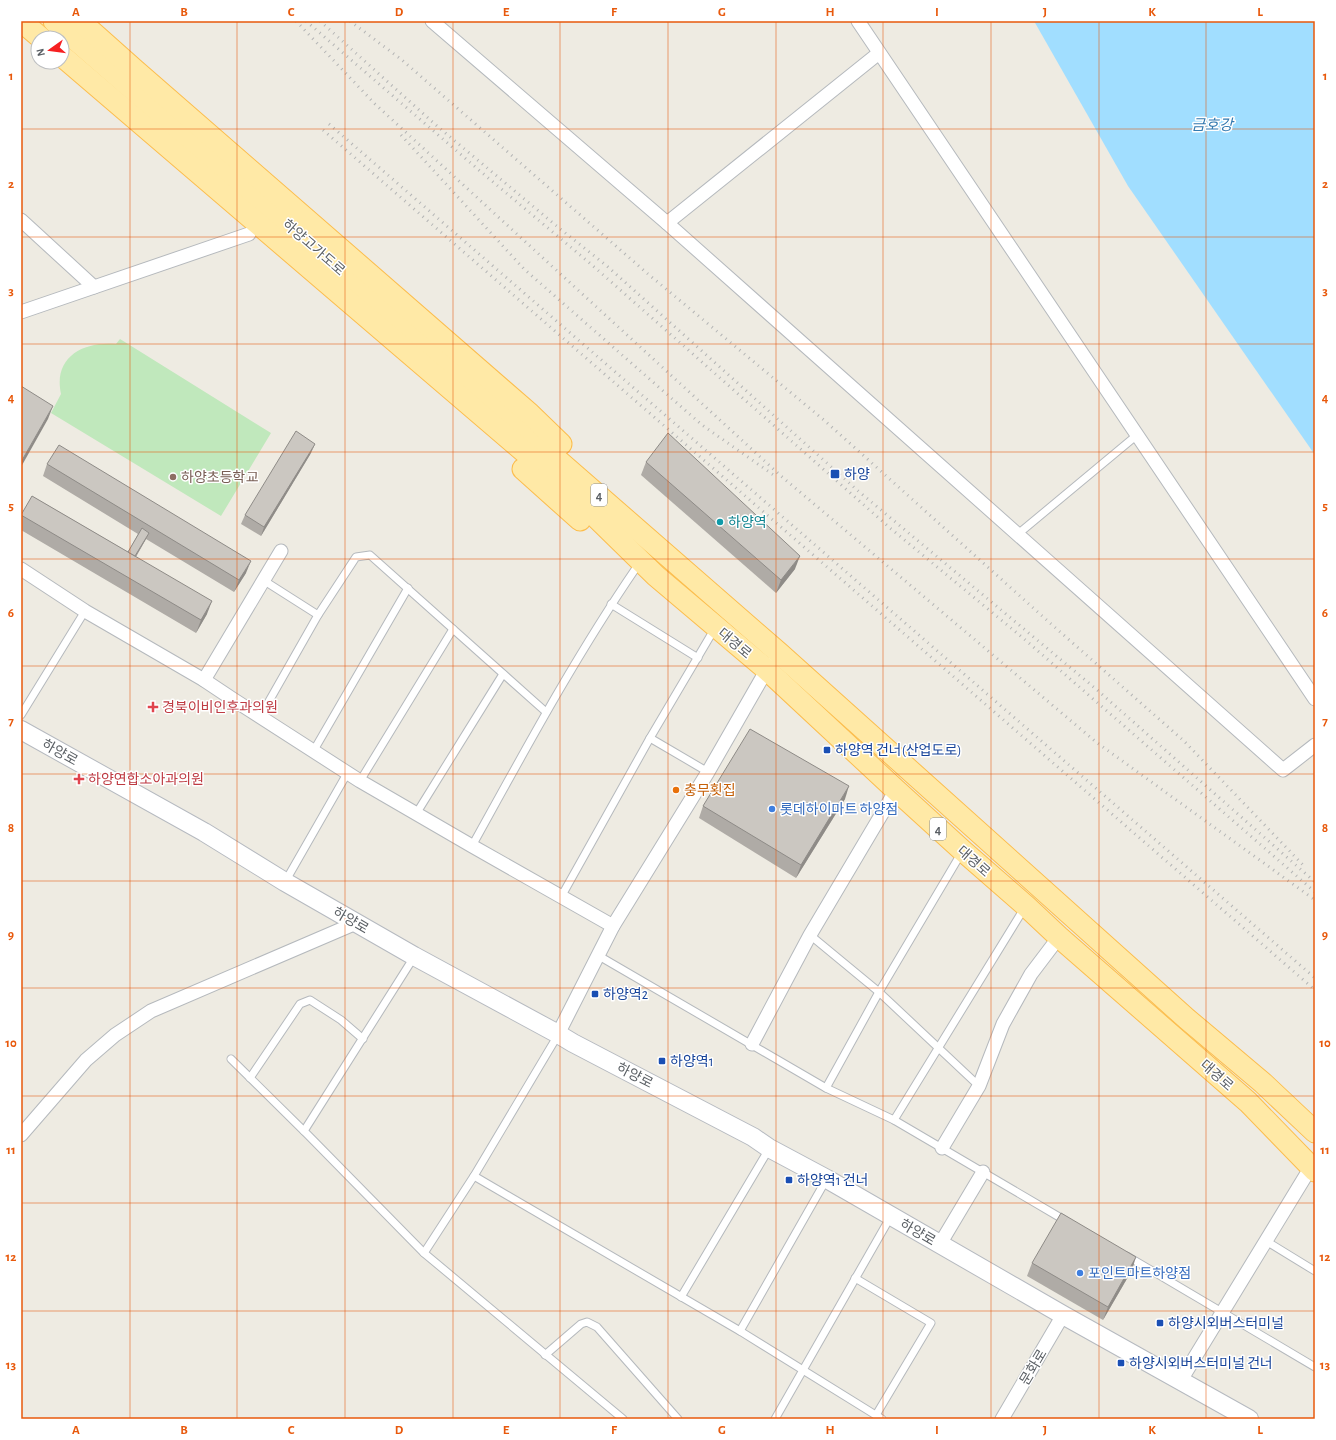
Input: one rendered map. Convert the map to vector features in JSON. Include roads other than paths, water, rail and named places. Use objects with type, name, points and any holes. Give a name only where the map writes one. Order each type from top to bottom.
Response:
[{"type":"main road","points":[[21,21],[32,30]]},
{"type":"main road","name":"하양고가도로","points":[[54,21],[568,479]]},
{"type":"main road","points":[[80,21],[530,414],[599,482],[624,517]]},
{"type":"main road","points":[[21,36],[30,43]]},
{"type":"main road","name":"하양고가도로","points":[[70,63],[568,479]]},
{"type":"main road","points":[[60,70],[249,234],[496,444],[612,550],[636,568],[656,576]]},
{"type":"main road","name":"대경로","points":[[568,479],[624,517],[779,653],[1181,1013],[1263,1083],[1315,1132]]},
{"type":"main road","name":"대경로","points":[[568,479],[656,576],[766,669],[963,851],[1248,1102],[1313,1169]]},
{"type":"street","points":[[432,21],[667,223],[1283,770],[1315,745]]},
{"type":"street","points":[[858,21],[1315,699]]},
{"type":"street","points":[[667,223],[879,53]]},
{"type":"street","points":[[21,220],[94,287]]},
{"type":"street","points":[[21,312],[249,234]]},
{"type":"street","points":[[204,680],[281,551]]},
{"type":"street","points":[[21,569],[85,610],[204,680],[360,781],[613,926]]},
{"type":"street","points":[[558,1034],[613,926],[708,772],[766,669],[779,653]]},
{"type":"street","name":"하양로","points":[[21,730],[204,832],[285,882],[414,956],[573,1043],[753,1137],[769,1148],[827,1179],[1063,1315],[1250,1419]]},
{"type":"street","points":[[752,1044],[810,935],[896,790]]},
{"type":"street","points":[[21,1136],[86,1060],[115,1035],[151,1011],[356,922]]},
{"type":"street","points":[[942,1148],[979,1086],[1003,1024],[1031,974],[1059,937]]},
{"type":"street","points":[[1181,1380],[1266,1241],[1313,1169]]},
{"type":"street","points":[[940,1244],[983,1172]]},
{"type":"street","name":"문화로","points":[[1002,1419],[1063,1315]]},
{"type":"lane","points":[[1018,534],[1137,435]]},
{"type":"lane","points":[[260,717],[318,615],[356,558],[370,555],[546,712]]},
{"type":"lane","points":[[472,846],[546,712],[611,604],[636,568]]},
{"type":"lane","points":[[263,580],[318,615]]},
{"type":"lane","points":[[314,750],[408,588]]},
{"type":"lane","points":[[611,604],[698,658]]},
{"type":"lane","points":[[21,715],[85,610]]},
{"type":"lane","points":[[561,897],[650,738],[715,627]]},
{"type":"lane","points":[[360,781],[453,629]]},
{"type":"lane","points":[[416,814],[503,674]]},
{"type":"lane","points":[[650,738],[708,772]]},
{"type":"lane","points":[[285,882],[348,772]]},
{"type":"lane","points":[[826,1088],[879,992],[963,851]]},
{"type":"lane","points":[[894,1120],[1026,906]]},
{"type":"lane","points":[[810,935],[879,992],[979,1086]]},
{"type":"lane","points":[[304,1131],[414,956]]},
{"type":"lane","points":[[599,956],[826,1088],[894,1120],[1073,1225]]},
{"type":"lane","points":[[250,1078],[300,1004],[310,1000],[341,1020],[363,1039]]},
{"type":"lane","points":[[424,1253],[474,1176],[558,1034]]},
{"type":"lane","points":[[231,1059],[424,1253],[623,1419]]},
{"type":"lane","points":[[681,1297],[769,1148]]},
{"type":"lane","points":[[474,1176],[740,1331],[879,1417],[931,1323],[856,1278]]},
{"type":"lane","points":[[740,1331],[827,1179]]},
{"type":"lane","points":[[775,1419],[892,1216]]},
{"type":"lane","points":[[1266,1241],[1315,1271]]},
{"type":"lane","points":[[1121,1253],[1315,1367]]},
{"type":"lane","points":[[545,1355],[581,1324],[587,1322],[597,1327],[678,1419]]},
{"type":"water","name":"금호강","points":[[1034,21],[1315,21],[1315,455],[1128,186]]},
{"type":"railway","points":[[296,21],[375,104],[781,476],[1096,742],[1315,900]]},
{"type":"railway","points":[[306,21],[592,265],[890,528],[1023,638],[1315,892]]},
{"type":"railway","points":[[320,21],[437,126],[607,266],[857,490],[1096,689],[1315,882]]},
{"type":"railway","points":[[350,21],[402,60],[648,274],[825,421],[1184,741],[1304,866]]},
{"type":"railway","points":[[329,124],[1315,978]]},
{"type":"railway","points":[[323,130],[1315,990]]},
{"type":"railway","points":[[401,135],[524,269],[702,425],[775,476]]},
{"type":"place","name":"하양","points":[[835,474]]},
{"type":"place","name":"하양초등학교","points":[[173,477]]},
{"type":"place","name":"하양역","points":[[720,522]]},
{"type":"place","name":"경북이비인후과의원","points":[[153,707]]},
{"type":"place","name":"하양역 건너(산업도로)","points":[[827,750]]},
{"type":"place","name":"하양연합소아과의원","points":[[79,779]]},
{"type":"place","name":"충무횟집","points":[[676,790]]},
{"type":"place","name":"롯데하이마트 하양점","points":[[772,809]]},
{"type":"place","name":"하양역2","points":[[595,994]]},
{"type":"place","name":"하양역1","points":[[662,1061]]},
{"type":"place","name":"하양역1 건너","points":[[789,1180]]},
{"type":"place","name":"포인트마트하양점","points":[[1080,1273]]},
{"type":"place","name":"하양시외버스터미널","points":[[1160,1323]]},
{"type":"place","name":"하양시외버스터미널 건너","points":[[1121,1363]]}]
